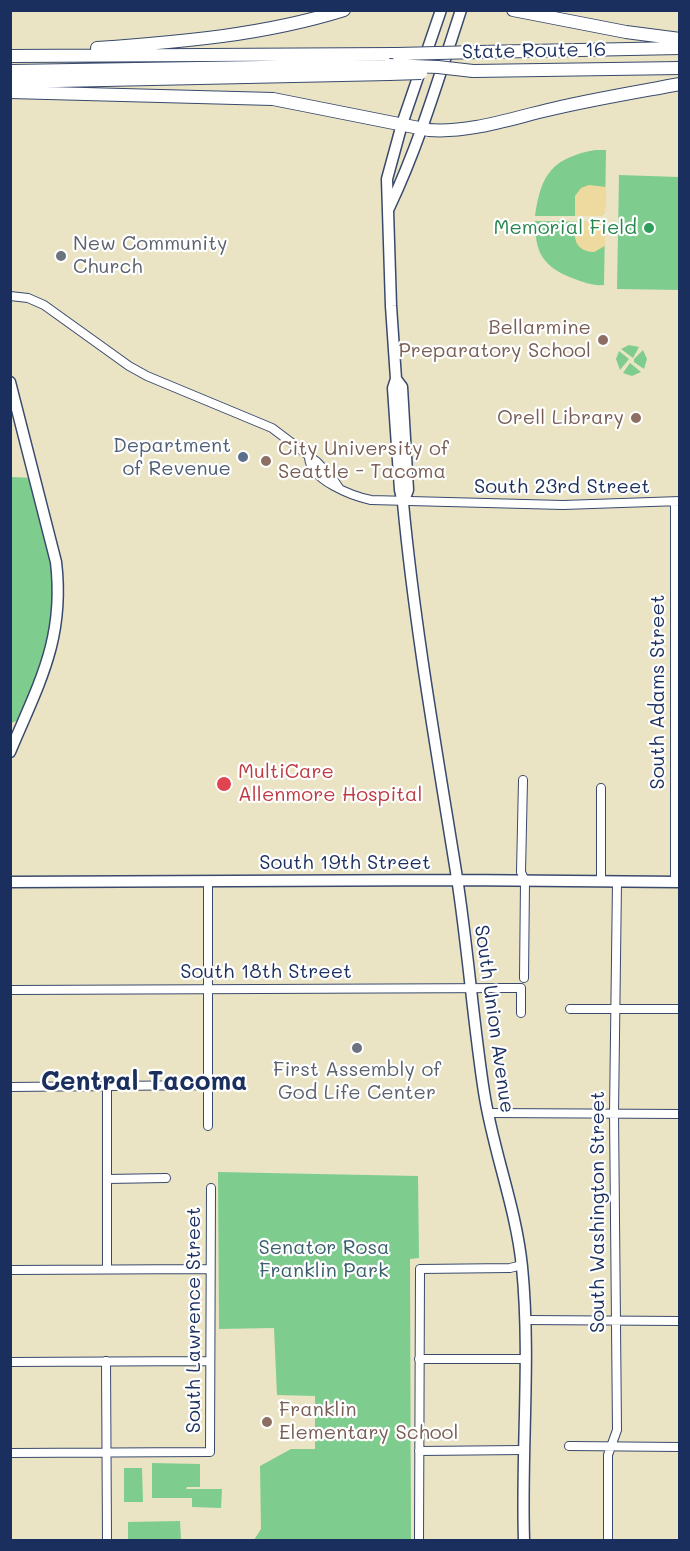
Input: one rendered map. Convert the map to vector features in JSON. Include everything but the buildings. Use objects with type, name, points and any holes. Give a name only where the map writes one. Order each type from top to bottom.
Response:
[{"type":"highway","points":[[10,56],[52,56],[76,50],[211,39],[284,26],[344,10]]},
{"type":"highway","points":[[513,10],[626,32],[680,39]]},
{"type":"highway","name":"State Route 16","points":[[52,56],[397,54],[680,48]]},
{"type":"highway","name":"State Route 16","points":[[389,70],[680,68]]},
{"type":"highway","points":[[10,71],[389,70]]},
{"type":"highway","points":[[10,82],[389,70]]},
{"type":"highway","points":[[10,92],[273,99],[443,131],[467,129],[576,104],[680,84]]},
{"type":"main road","name":"South Union Avenue","points":[[441,10],[402,124],[387,179],[396,380],[393,388],[394,409],[400,490],[421,657],[457,880],[488,1113],[515,1225],[522,1265],[525,1320],[524,1540]]},
{"type":"main road","name":"South Union Avenue","points":[[389,209],[401,184],[461,10]]},
{"type":"main road","points":[[10,382],[56,562],[59,597],[52,647],[44,672],[10,752]]},
{"type":"main road","name":"South 19th Street","points":[[10,882],[457,880],[677,882]]},
{"type":"street","name":"South 23rd Street","points":[[10,296],[44,304],[129,366],[147,376],[202,400],[262,422],[296,445],[322,467],[339,488],[353,496],[403,503],[562,505],[677,501]]},
{"type":"street","name":"South Adams Street","points":[[677,501],[677,882]]},
{"type":"street","points":[[523,780],[521,872],[525,881],[524,978]]},
{"type":"street","points":[[601,788],[601,882]]},
{"type":"street","points":[[208,881],[208,1126]]},
{"type":"street","name":"South Washington Street","points":[[608,1540],[609,1455],[617,1430],[614,1113],[617,882]]},
{"type":"street","name":"South 18th Street","points":[[10,990],[521,988],[521,1014]]},
{"type":"street","points":[[570,1009],[680,1010]]},
{"type":"street","points":[[10,1087],[209,1085]]},
{"type":"street","points":[[107,1086],[107,1269]]},
{"type":"street","points":[[488,1113],[680,1114]]},
{"type":"street","points":[[107,1179],[166,1178]]},
{"type":"street","name":"South Lawrence Street","points":[[107,1453],[210,1452],[211,1188]]},
{"type":"street","points":[[419,1540],[420,1269],[510,1268],[522,1265]]},
{"type":"street","points":[[10,1270],[210,1269]]},
{"type":"street","points":[[525,1320],[680,1321]]},
{"type":"street","points":[[419,1359],[525,1359]]},
{"type":"street","points":[[10,1362],[210,1360]]},
{"type":"street","points":[[106,1361],[107,1540]]},
{"type":"street","points":[[569,1446],[680,1447]]},
{"type":"street","points":[[419,1451],[524,1450]]},
{"type":"street","points":[[10,1453],[107,1453]]},
{"type":"green space","points":[[595,150],[606,150],[605,212],[601,216],[535,216],[541,189],[552,170],[569,158]]},
{"type":"green space","name":"Memorial Field","points":[[619,175],[679,177],[679,290],[617,289]]},
{"type":"green space","points":[[535,221],[601,222],[605,226],[604,285],[572,278],[547,263],[539,249]]},
{"type":"green space","points":[[629,345],[639,347],[633,358],[621,349]]},
{"type":"green space","points":[[643,350],[647,359],[644,369],[634,362]]},
{"type":"green space","points":[[619,351],[629,359],[620,370],[616,359]]},
{"type":"green space","points":[[630,363],[641,372],[632,376],[623,373]]},
{"type":"green space","points":[[11,477],[35,478],[56,562],[56,628],[20,720],[11,723]]},
{"type":"green space","name":"Senator Rosa Franklin Park","points":[[218,1172],[418,1176],[419,1258],[410,1259],[411,1540],[254,1540],[261,1529],[260,1466],[291,1449],[315,1449],[315,1396],[277,1395],[274,1328],[219,1329]]},
{"type":"green space","points":[[152,1463],[200,1464],[200,1487],[187,1487],[186,1489],[222,1489],[221,1508],[192,1507],[192,1498],[152,1498]]},
{"type":"green space","points":[[124,1468],[142,1468],[143,1502],[124,1502]]},
{"type":"green space","points":[[180,1521],[181,1540],[128,1540],[128,1522]]},
{"type":"sand","points":[[589,185],[606,187],[605,212],[601,216],[575,216],[575,196],[581,188]]},
{"type":"sand","points":[[581,222],[601,222],[605,226],[605,246],[594,252],[579,246],[575,232]]},
{"type":"place","name":"Memorial Field","points":[[649,228]]},
{"type":"place","name":"New Community Church","points":[[61,256]]},
{"type":"place","name":"Bellarmine Preparatory School","points":[[603,340]]},
{"type":"place","name":"Orell Library","points":[[636,418]]},
{"type":"place","name":"Department of Revenue","points":[[243,457]]},
{"type":"place","name":"City University of Seattle - Tacoma","points":[[266,461]]},
{"type":"place","name":"MultiCare Allenmore Hospital","points":[[224,784]]},
{"type":"place","name":"First Assembly of God Life Center","points":[[357,1048]]},
{"type":"place","name":"Franklin Elementary School","points":[[267,1422]]},
{"type":"district","name":"Central Tacoma","points":[[144,1082]]}]
